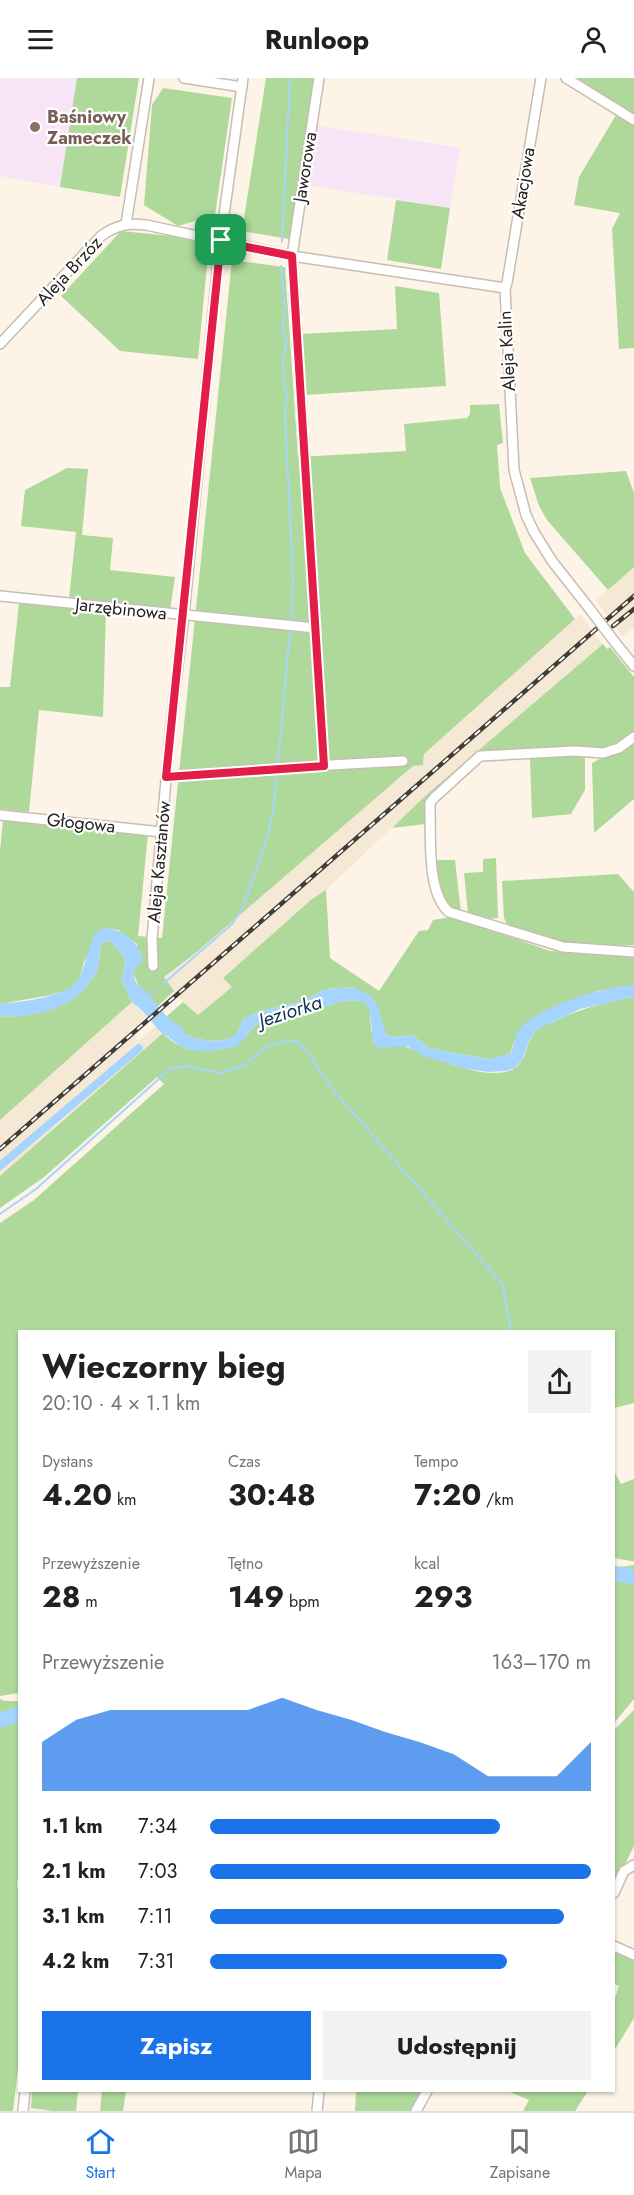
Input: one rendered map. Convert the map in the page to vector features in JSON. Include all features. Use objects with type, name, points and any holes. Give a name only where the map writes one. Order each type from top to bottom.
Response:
[{"type":"street","points":[[149,78],[126,224],[146,225],[221,240]]},
{"type":"street","points":[[184,78],[242,83]]},
{"type":"street","name":"Jaworowa","points":[[319,78],[292,256],[324,766]]},
{"type":"street","name":"Akacjowa","points":[[504,288],[507,284],[541,78]]},
{"type":"street","points":[[566,78],[634,120]]},
{"type":"street","name":"Aleja Kasztanów","points":[[153,966],[152,939],[166,777],[221,240],[242,83]]},
{"type":"street","name":"Aleja Brzóz","points":[[0,344],[101,236],[116,226],[126,224]]},
{"type":"street","name":"Aleja Kalin","points":[[221,240],[292,256],[504,288],[514,470],[526,515],[552,561],[634,666]]},
{"type":"street","name":"Jarzębinowa","points":[[0,596],[315,628]]},
{"type":"street","points":[[634,736],[619,748],[603,753],[575,752],[477,758],[443,788],[430,803],[436,894],[442,906],[449,912],[534,940],[563,947],[634,952]]},
{"type":"street","points":[[166,777],[403,761]]},
{"type":"street","name":"Głogowa","points":[[0,815],[162,832]]},
{"type":"street","points":[[615,1891],[624,1871],[634,1865]]},
{"type":"street","points":[[615,1946],[634,1954]]},
{"type":"street","points":[[23,2111],[25,2092]]},
{"type":"street","points":[[317,2111],[319,2092]]},
{"type":"street","points":[[416,2111],[427,2092]]},
{"type":"shaded area","name":"Baśniowy Zameczek","points":[[0,78],[77,78],[60,187],[0,176]]},
{"type":"shaded area","points":[[316,125],[460,148],[450,208],[308,185]]},
{"type":"shaded area","points":[[634,567],[634,627],[623,637],[596,600]]},
{"type":"shaded area","points":[[580,614],[603,644],[425,796],[326,890],[312,899],[224,978],[232,987],[198,1015],[180,999],[164,978],[413,766],[423,765],[424,754]]},
{"type":"shaded area","points":[[132,1002],[148,1015],[130,1031],[138,1041],[157,1025],[163,1033],[0,1176],[0,1120]]},
{"type":"green space","points":[[77,78],[139,78],[120,197],[60,187]]},
{"type":"green space","points":[[266,78],[316,78],[289,239],[242,231]]},
{"type":"green space","points":[[573,78],[634,78],[634,114]]},
{"type":"green space","points":[[163,88],[232,98],[215,215],[178,226],[144,205],[152,105]]},
{"type":"green space","points":[[616,115],[634,126],[634,348],[619,349],[612,229],[620,213],[574,205],[579,177]]},
{"type":"green space","points":[[396,200],[450,208],[441,269],[387,260]]},
{"type":"green space","points":[[121,231],[182,237],[209,244],[198,359],[120,351],[61,296]]},
{"type":"green space","points":[[232,260],[285,267],[298,457],[406,451],[404,424],[467,418],[470,414],[470,405],[499,404],[503,443],[497,445],[500,488],[525,553],[575,619],[424,754],[423,765],[413,766],[198,951],[164,977],[174,991],[157,1007],[139,987],[134,975],[137,944],[118,930],[105,928],[84,962],[79,980],[70,989],[51,995],[0,1004],[0,851],[3,820],[148,834],[138,936],[162,938]]},
{"type":"green space","points":[[395,286],[439,293],[446,386],[305,395],[301,334],[397,329]]},
{"type":"green space","points":[[67,468],[88,469],[82,535],[113,538],[110,570],[175,577],[170,610],[69,599],[76,532],[21,526],[25,490]]},
{"type":"green space","points":[[626,471],[634,493],[634,567],[608,590],[547,520],[539,506],[530,478]]},
{"type":"green space","points":[[19,603],[106,612],[103,717],[39,710],[29,812],[0,809],[0,687],[10,687]]},
{"type":"green space","points":[[603,644],[607,649],[610,647],[634,677],[634,732],[610,748],[598,750],[484,753],[434,795],[428,821],[425,824],[392,828],[425,796]]},
{"type":"green space","points":[[634,741],[634,799],[594,833],[592,763]]},
{"type":"green space","points":[[577,755],[585,758],[585,790],[571,814],[532,818],[530,757]]},
{"type":"green space","points":[[496,858],[498,918],[484,919],[468,913],[464,873],[483,872],[483,859]]},
{"type":"green space","points":[[437,860],[455,860],[461,912],[447,907],[438,885]]},
{"type":"green space","points":[[618,874],[634,892],[634,945],[600,946],[556,943],[508,926],[504,918],[502,881]]},
{"type":"green space","points":[[326,890],[330,958],[379,991],[419,931],[428,930],[433,920],[452,917],[550,951],[634,956],[634,985],[597,991],[515,1039],[510,1054],[488,1059],[428,1048],[413,1035],[398,1037],[386,1035],[382,1022],[354,987],[326,989],[301,1002],[261,1011],[243,1019],[238,1032],[233,1037],[218,1041],[185,1034],[166,1017],[183,1002],[198,1015],[232,987],[223,978],[312,899]]},
{"type":"green space","points":[[110,941],[124,956],[125,967],[121,979],[132,1002],[0,1120],[0,1016],[42,1012],[56,1007],[81,992],[98,968],[100,947],[104,942]]},
{"type":"green space","points":[[634,997],[634,1403],[615,1408],[615,1330],[18,1330],[18,1693],[0,1696],[0,1223],[34,1200],[164,1084],[157,1077],[43,1178],[0,1208],[0,1176],[163,1033],[171,1041],[181,1046],[201,1051],[211,1050],[242,1040],[258,1023],[298,1016],[338,1002],[351,1000],[367,1003],[371,1031],[443,1062],[484,1072],[501,1073],[519,1065],[532,1036],[540,1027],[602,1004]]},
{"type":"green space","points":[[615,1473],[621,1484],[634,1479],[634,1561],[615,1558]]},
{"type":"green space","points":[[615,1565],[634,1565],[634,1574],[632,1574],[634,1580],[634,1699],[615,1722]]},
{"type":"green space","points":[[0,1699],[18,1701],[18,2067],[13,2111],[0,2111]]},
{"type":"green space","points":[[634,1710],[634,1846],[615,1884],[615,1729]]},
{"type":"green space","points":[[615,1952],[634,1960],[634,2018],[615,2049],[615,1998],[619,1986],[615,1984]]},
{"type":"green space","points":[[32,2092],[78,2092],[76,2111],[31,2108]]},
{"type":"green space","points":[[102,2092],[126,2092],[123,2111],[100,2111]]},
{"type":"green space","points":[[356,2092],[424,2092],[413,2111],[355,2111]]},
{"type":"green space","points":[[510,2092],[587,2092],[575,2111],[523,2111],[529,2100]]},
{"type":"water","points":[[105,928],[125,934],[141,954],[143,961],[135,969],[134,978],[142,991],[157,1007],[148,1015],[132,1002],[121,979],[125,967],[124,956],[110,941],[104,942],[100,947],[98,968],[90,983],[69,1002],[42,1013],[0,1016],[0,1004],[44,997],[66,990],[74,984],[79,978],[95,933]]},
{"type":"water","points":[[634,985],[634,997],[580,1009],[536,1030],[522,1060],[515,1068],[505,1071],[489,1072],[466,1069],[424,1056],[407,1046],[379,1048],[373,1043],[367,1004],[352,1001],[338,1002],[298,1016],[258,1023],[236,1046],[211,1051],[185,1048],[171,1039],[157,1025],[166,1017],[185,1034],[209,1041],[218,1041],[233,1037],[238,1032],[243,1019],[261,1011],[301,1002],[326,989],[354,987],[372,997],[378,1007],[386,1035],[398,1037],[413,1035],[428,1048],[487,1059],[510,1054],[520,1028],[542,1012],[590,993]]},
{"type":"waterway","points":[[282,242],[290,78]]},
{"type":"waterway","points":[[281,266],[285,313],[282,330],[287,340],[283,359],[284,384],[287,393],[285,416],[293,579],[291,621]]},
{"type":"waterway","points":[[278,762],[290,631]]},
{"type":"waterway","points":[[163,984],[232,924],[243,907],[268,834],[277,773]]},
{"type":"waterway","points":[[146,999],[157,989]]},
{"type":"waterway","name":"Jeziorka","points":[[139,995],[165,1026],[177,1033]]},
{"type":"waterway","points":[[0,1214],[36,1189],[170,1069],[186,1066],[219,1073],[242,1066],[270,1045],[289,1040],[297,1042],[308,1053],[329,1085],[497,1278],[503,1286],[511,1330]]},
{"type":"waterway","points":[[0,1166],[139,1048]]},
{"type":"waterway","points":[[615,1573],[634,1577]]},
{"type":"waterway","points":[[0,1720],[18,1715]]},
{"type":"railway","points":[[0,1149],[634,596]]},
{"type":"railway","points":[[613,626],[634,609]]},
{"type":"place","name":"Baśniowy Zameczek","points":[[35,127]]},
{"type":"route","points":[[221,240],[292,256],[324,766],[166,777],[171,723],[221,240]]}]
